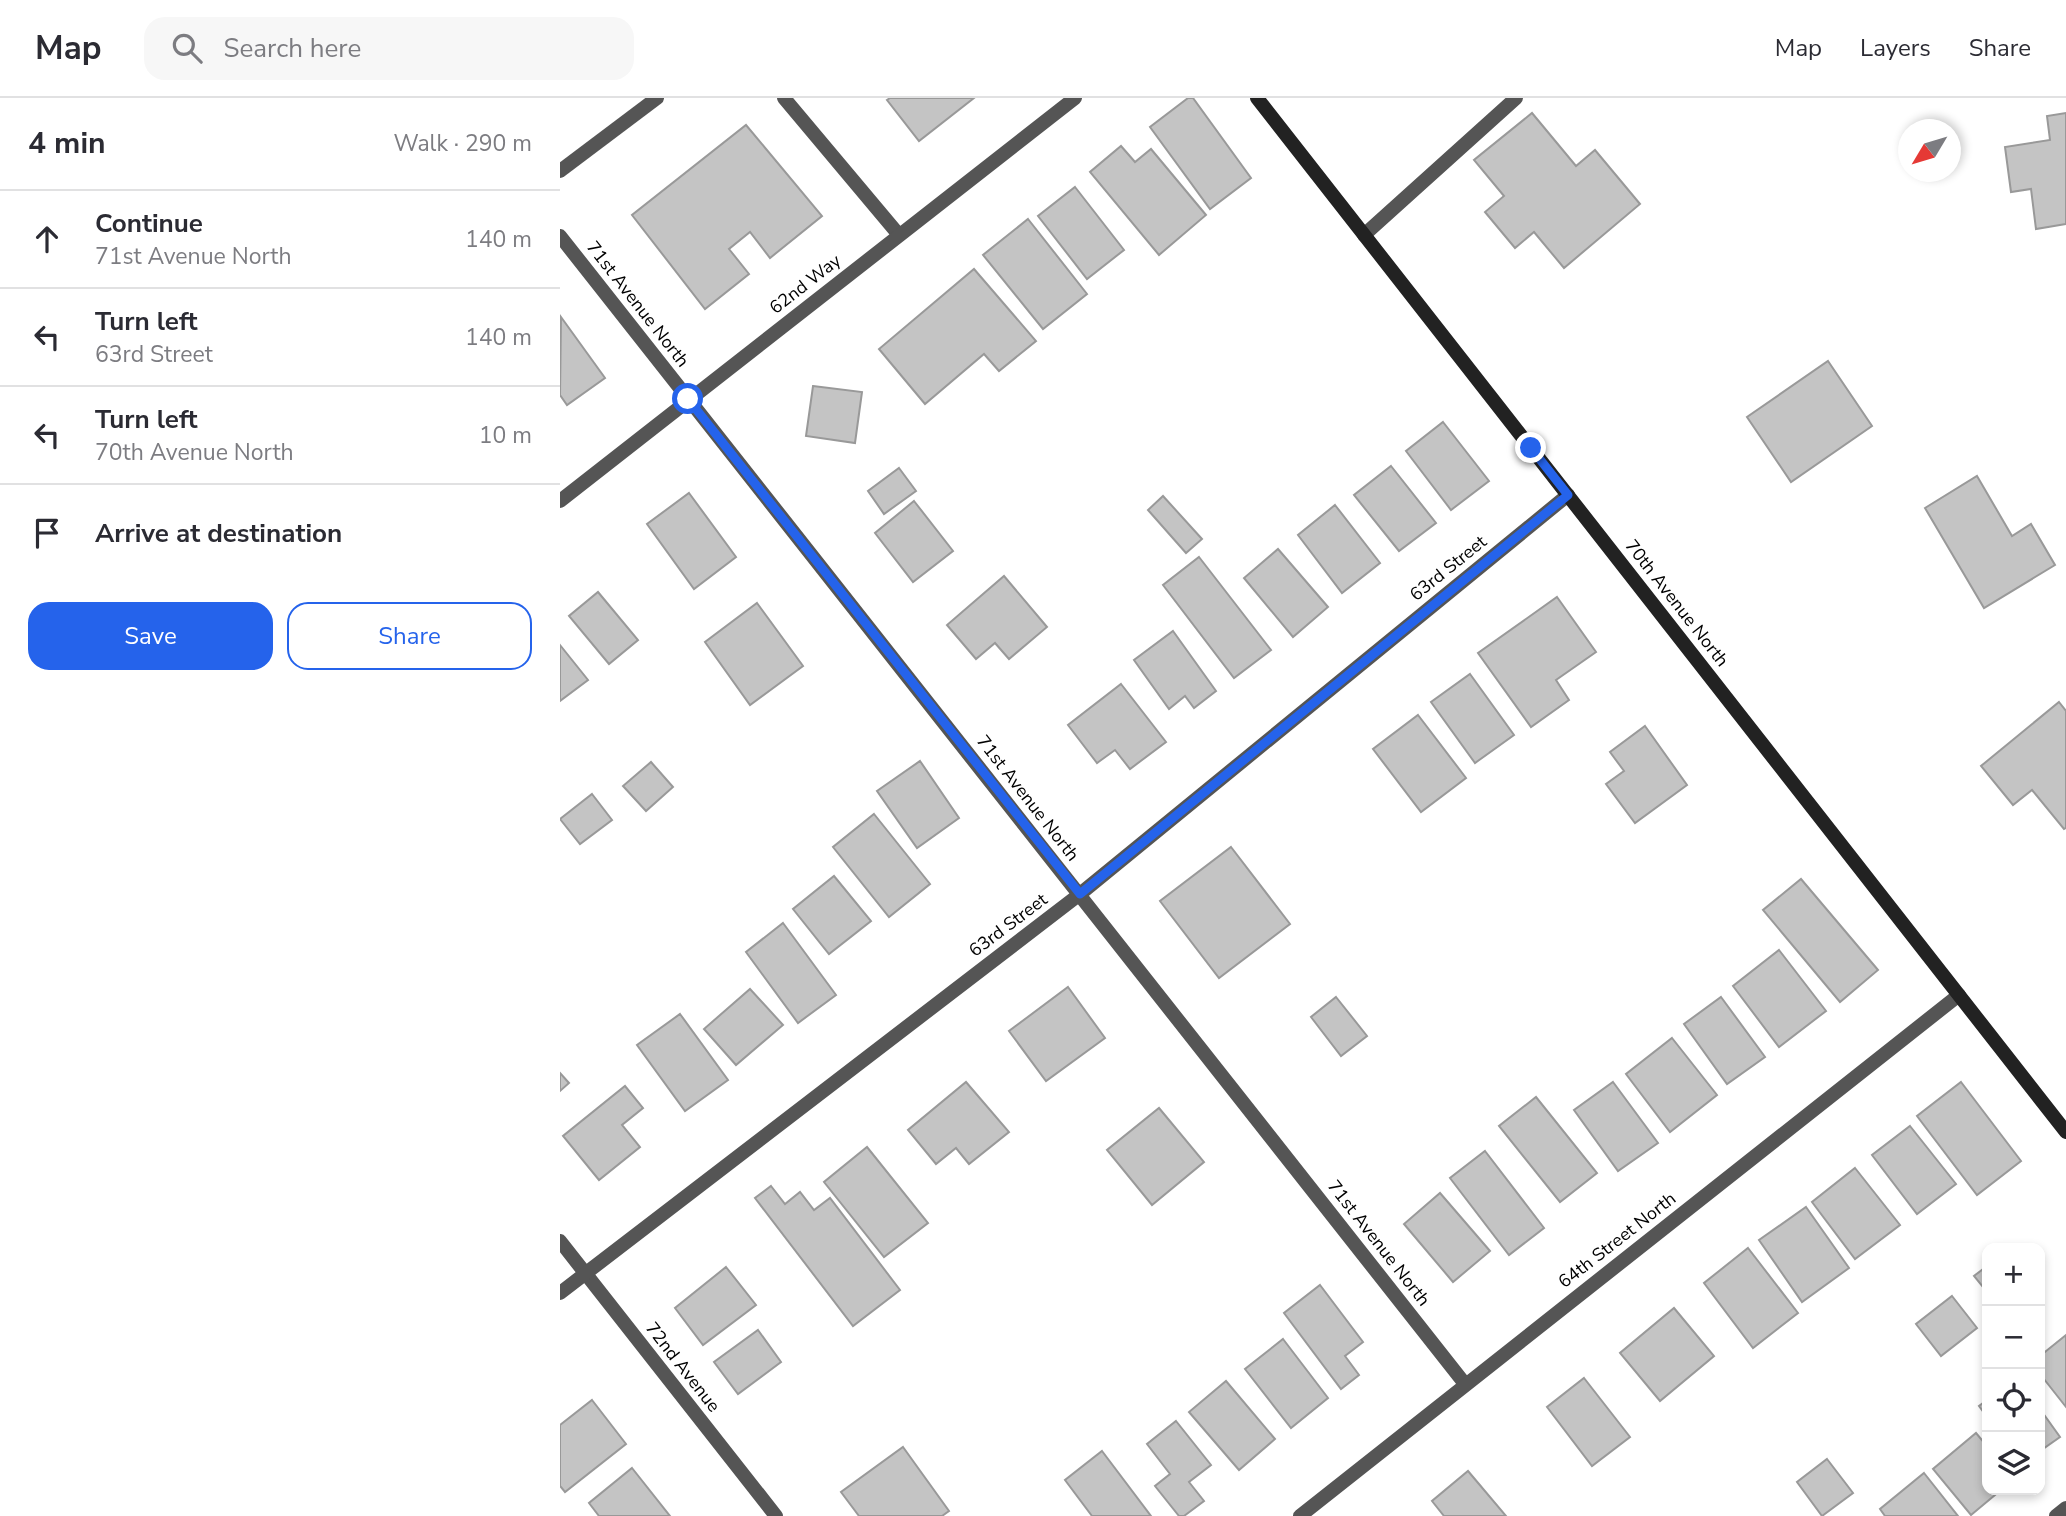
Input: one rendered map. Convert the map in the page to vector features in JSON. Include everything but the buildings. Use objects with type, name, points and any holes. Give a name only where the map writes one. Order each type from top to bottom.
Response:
[{"type":"street","points":[[560,171],[657,98]]},
{"type":"street","points":[[784,98],[899,235]]},
{"type":"street","name":"62nd Way","points":[[560,501],[1075,98]]},
{"type":"street","name":"70th Avenue North","points":[[1257,98],[2066,1132]]},
{"type":"street","points":[[1364,235],[1516,98]]},
{"type":"street","name":"71st Avenue North","points":[[560,236],[1465,1384]]},
{"type":"street","name":"63rd Street","points":[[560,1293],[1080,894],[1568,495]]},
{"type":"street","name":"64th Street North","points":[[1300,1516],[1959,995]]},
{"type":"street","name":"72nd Avenue","points":[[560,1241],[776,1516]]},
{"type":"street","points":[[2056,1516],[2066,1508]]},
{"type":"route","points":[[688,399],[1080,894],[1568,495],[1531,448]]}]
